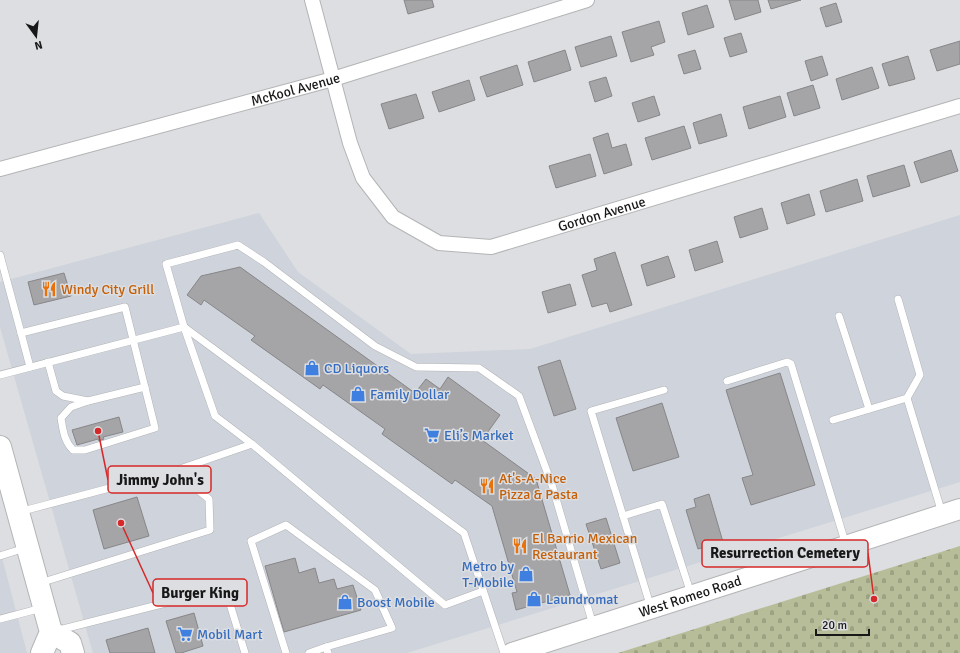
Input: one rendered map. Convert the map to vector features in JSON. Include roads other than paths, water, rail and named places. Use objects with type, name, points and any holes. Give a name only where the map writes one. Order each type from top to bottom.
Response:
[{"type":"main road","points":[[0,446],[9,490],[18,512],[50,632],[42,653]]},
{"type":"main road","name":"West Romeo Road","points":[[512,653],[692,597],[846,545],[952,512]]},
{"type":"main road","points":[[50,632],[70,643],[73,653]]},
{"type":"street","name":"Gordon Avenue","points":[[312,0],[350,143],[363,178],[393,217],[439,243],[491,247],[960,106]]},
{"type":"street","name":"McKool Avenue","points":[[0,169],[333,79],[587,0]]},
{"type":"lane","points":[[483,591],[445,605],[252,444],[215,416],[184,327],[166,264],[238,244],[375,346],[416,367],[479,368],[519,396],[552,485],[594,627]]},
{"type":"lane","points":[[0,255],[30,367]]},
{"type":"lane","points":[[833,420],[907,398],[920,375],[898,299]]},
{"type":"lane","points":[[21,333],[126,307],[155,428],[85,450],[73,450],[67,444],[63,431],[62,418],[71,408],[88,401],[145,387]]},
{"type":"lane","points":[[839,316],[869,409]]},
{"type":"lane","points":[[0,375],[184,327]]},
{"type":"lane","points":[[184,327],[464,534],[504,653]]},
{"type":"lane","points":[[48,362],[56,391],[63,396],[88,401]]},
{"type":"lane","points":[[727,381],[787,362],[791,364],[846,545]]},
{"type":"lane","points":[[652,609],[591,411],[664,390]]},
{"type":"lane","points":[[907,398],[952,512]]},
{"type":"lane","points":[[18,512],[174,471],[252,444]]},
{"type":"lane","points":[[38,584],[210,530],[209,499],[174,471]]},
{"type":"lane","points":[[623,516],[662,504],[692,597]]},
{"type":"lane","points":[[286,653],[251,541],[286,525],[375,590],[392,628],[327,650],[309,653]]},
{"type":"lane","points":[[0,556],[28,547]]},
{"type":"lane","points":[[50,632],[225,588],[245,653]]},
{"type":"lane","points":[[0,619],[44,607]]},
{"type":"place","name":"Windy City Grill","points":[[49,289]]},
{"type":"place","name":"CD Liquors","points":[[312,368]]},
{"type":"place","name":"Family Dollar","points":[[358,394]]},
{"type":"place","name":"Jimmy John's","points":[[98,431]]},
{"type":"place","name":"Eli’s Market","points":[[432,435]]},
{"type":"place","name":"At's-A-Nice Pizza & Pasta","points":[[487,486]]},
{"type":"place","name":"Burger King","points":[[121,523]]},
{"type":"place","name":"El Barrio Mexican Restaurant","points":[[520,546]]},
{"type":"place","name":"Metro by T-Mobile","points":[[526,574]]},
{"type":"place","name":"Laundromat","points":[[534,599]]},
{"type":"place","name":"Resurrection Cemetery","points":[[874,599]]},
{"type":"place","name":"Boost Mobile","points":[[345,602]]},
{"type":"place","name":"Mobil Mart","points":[[185,634]]}]
